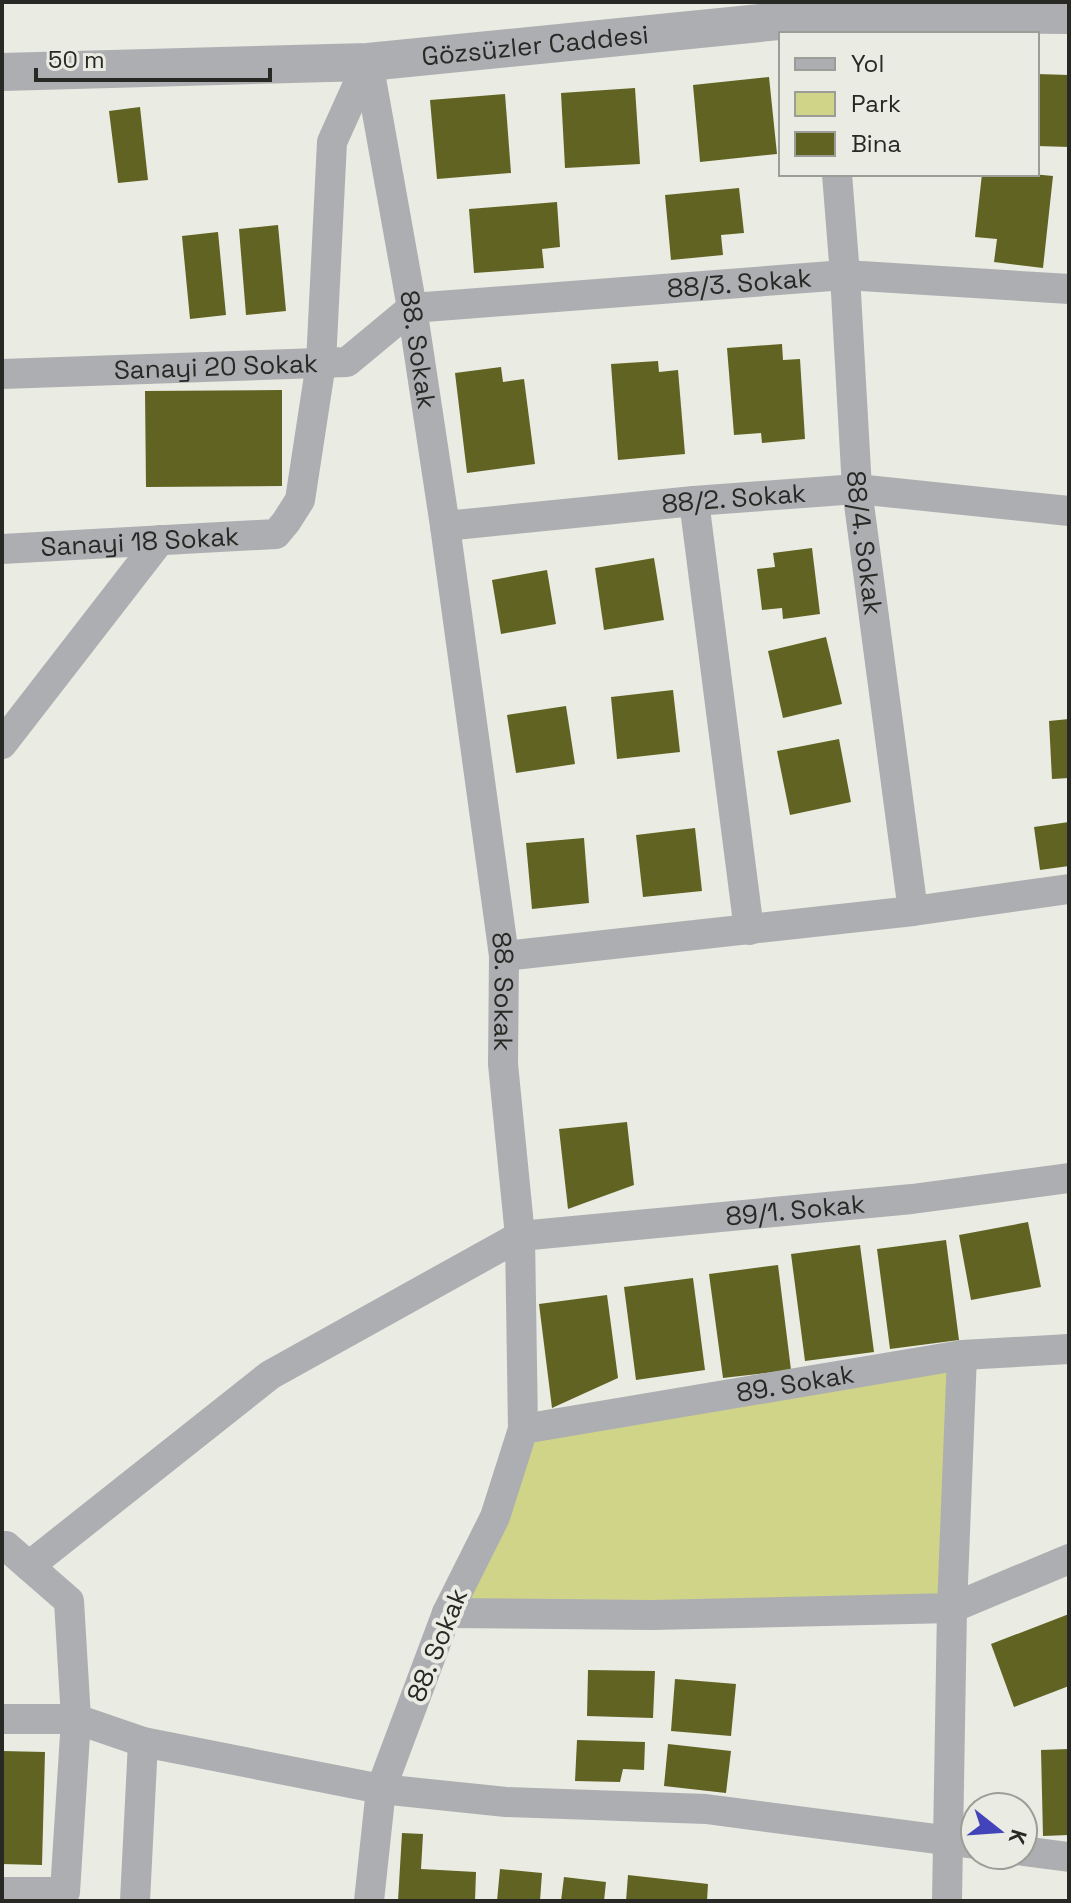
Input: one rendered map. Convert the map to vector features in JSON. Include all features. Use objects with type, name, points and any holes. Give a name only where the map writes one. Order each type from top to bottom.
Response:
[{"type":"street","name":"Gözsüzler Caddesi","points":[[2,72],[368,62],[824,26],[860,13],[1069,15]]},
{"type":"street","name":"88. Sokak","points":[[368,62],[412,308],[504,956],[503,1064],[520,1236],[523,1429],[495,1517],[447,1613],[381,1789],[369,1901]]},
{"type":"street","points":[[321,363],[332,142],[368,62]]},
{"type":"street","name":"88/4. Sokak","points":[[837,176],[857,489],[913,911]]},
{"type":"street","name":"88/3. Sokak","points":[[412,308],[845,275],[1069,289]]},
{"type":"street","name":"Sanayi 20 Sokak","points":[[2,374],[347,362],[412,308]]},
{"type":"street","name":"Sanayi 18 Sokak","points":[[2,549],[276,534],[300,500],[321,363]]},
{"type":"street","name":"88/2. Sokak","points":[[445,526],[694,501],[857,489],[1069,511]]},
{"type":"street","points":[[694,501],[749,930]]},
{"type":"street","points":[[2,744],[160,540]]},
{"type":"street","points":[[504,956],[913,911],[1069,889]]},
{"type":"street","name":"89/1. Sokak","points":[[520,1236],[912,1199],[1069,1178]]},
{"type":"street","points":[[29,1566],[270,1375],[520,1236]]},
{"type":"street","name":"89. Sokak","points":[[523,1429],[962,1355],[1069,1349]]},
{"type":"street","points":[[959,1791],[952,1608],[962,1355]]},
{"type":"street","points":[[2,1546],[6,1546],[69,1601],[76,1719],[65,1896],[2,1892]]},
{"type":"street","points":[[447,1613],[652,1615],[952,1608],[1069,1559]]},
{"type":"street","points":[[2,1719],[76,1719],[143,1742],[381,1789],[506,1802],[706,1809],[959,1842]]},
{"type":"street","points":[[135,1901],[143,1742]]},
{"type":"street","points":[[947,1901],[959,1850]]},
{"type":"street","points":[[1039,1853],[1069,1857]]},
{"type":"green space","points":[[954,1364],[947,1601],[462,1604],[532,1437]]},
{"type":"building","points":[[1039,74],[1069,75],[1069,147],[1039,146]]},
{"type":"building","points":[[769,77],[777,154],[700,162],[693,85]]},
{"type":"building","points":[[635,88],[640,164],[565,168],[561,93]]},
{"type":"building","points":[[505,94],[511,173],[437,179],[430,100]]},
{"type":"building","points":[[140,107],[148,180],[118,183],[109,111]]},
{"type":"building","points":[[982,176],[1053,176],[1043,268],[994,262],[997,239],[975,237]]},
{"type":"building","points":[[739,188],[744,233],[721,235],[723,255],[671,260],[665,195]]},
{"type":"building","points":[[557,202],[560,247],[542,249],[544,268],[474,273],[469,209]]},
{"type":"building","points":[[278,225],[286,311],[246,315],[239,229]]},
{"type":"building","points":[[218,232],[226,315],[190,319],[182,236]]},
{"type":"building","points":[[782,344],[783,360],[800,359],[805,439],[762,443],[761,433],[734,435],[727,348]]},
{"type":"building","points":[[658,361],[659,372],[678,370],[685,454],[618,460],[611,364]]},
{"type":"building","points":[[501,367],[503,382],[524,379],[535,464],[467,473],[455,373]]},
{"type":"building","points":[[282,390],[282,486],[146,487],[145,391]]},
{"type":"building","points":[[812,548],[820,614],[783,619],[782,608],[762,610],[757,569],[775,567],[773,553]]},
{"type":"building","points":[[654,558],[664,620],[604,630],[595,568]]},
{"type":"building","points":[[547,570],[556,624],[501,634],[492,580]]},
{"type":"building","points":[[826,637],[842,704],[783,718],[768,651]]},
{"type":"building","points":[[673,690],[680,752],[617,759],[611,697]]},
{"type":"building","points":[[566,706],[575,764],[516,773],[507,715]]},
{"type":"building","points":[[1069,719],[1069,778],[1052,779],[1049,721]]},
{"type":"building","points":[[839,739],[851,802],[790,815],[777,751]]},
{"type":"building","points":[[1069,822],[1069,866],[1040,870],[1034,827]]},
{"type":"building","points":[[695,828],[702,891],[643,897],[636,835]]},
{"type":"building","points":[[584,838],[589,903],[532,909],[526,843]]},
{"type":"building","points":[[627,1122],[634,1185],[568,1209],[559,1129]]},
{"type":"building","points":[[1028,1222],[1041,1287],[971,1300],[959,1235]]},
{"type":"building","points":[[946,1240],[959,1340],[890,1349],[877,1249]]},
{"type":"building","points":[[860,1245],[874,1352],[805,1361],[791,1254]]},
{"type":"building","points":[[778,1265],[791,1370],[723,1378],[709,1274]]},
{"type":"building","points":[[693,1278],[705,1370],[636,1380],[624,1287]]},
{"type":"building","points":[[607,1295],[618,1378],[552,1408],[539,1304]]},
{"type":"building","points":[[1069,1614],[1069,1686],[1014,1707],[991,1644]]},
{"type":"building","points":[[588,1670],[655,1671],[653,1718],[587,1716]]},
{"type":"building","points":[[675,1679],[736,1684],[731,1736],[671,1731]]},
{"type":"building","points":[[577,1740],[645,1742],[644,1770],[623,1769],[620,1782],[575,1781]]},
{"type":"building","points":[[668,1744],[731,1751],[726,1793],[664,1786]]},
{"type":"building","points":[[1069,1749],[1069,1835],[1043,1836],[1041,1750]]},
{"type":"building","points":[[2,1751],[45,1752],[42,1865],[2,1864]]},
{"type":"building","points":[[402,1833],[423,1834],[421,1869],[476,1872],[475,1901],[398,1901]]},
{"type":"building","points":[[500,1869],[542,1873],[540,1901],[497,1901]]},
{"type":"building","points":[[628,1875],[708,1884],[707,1901],[626,1901]]},
{"type":"building","points":[[564,1877],[606,1882],[604,1901],[561,1901]]}]
